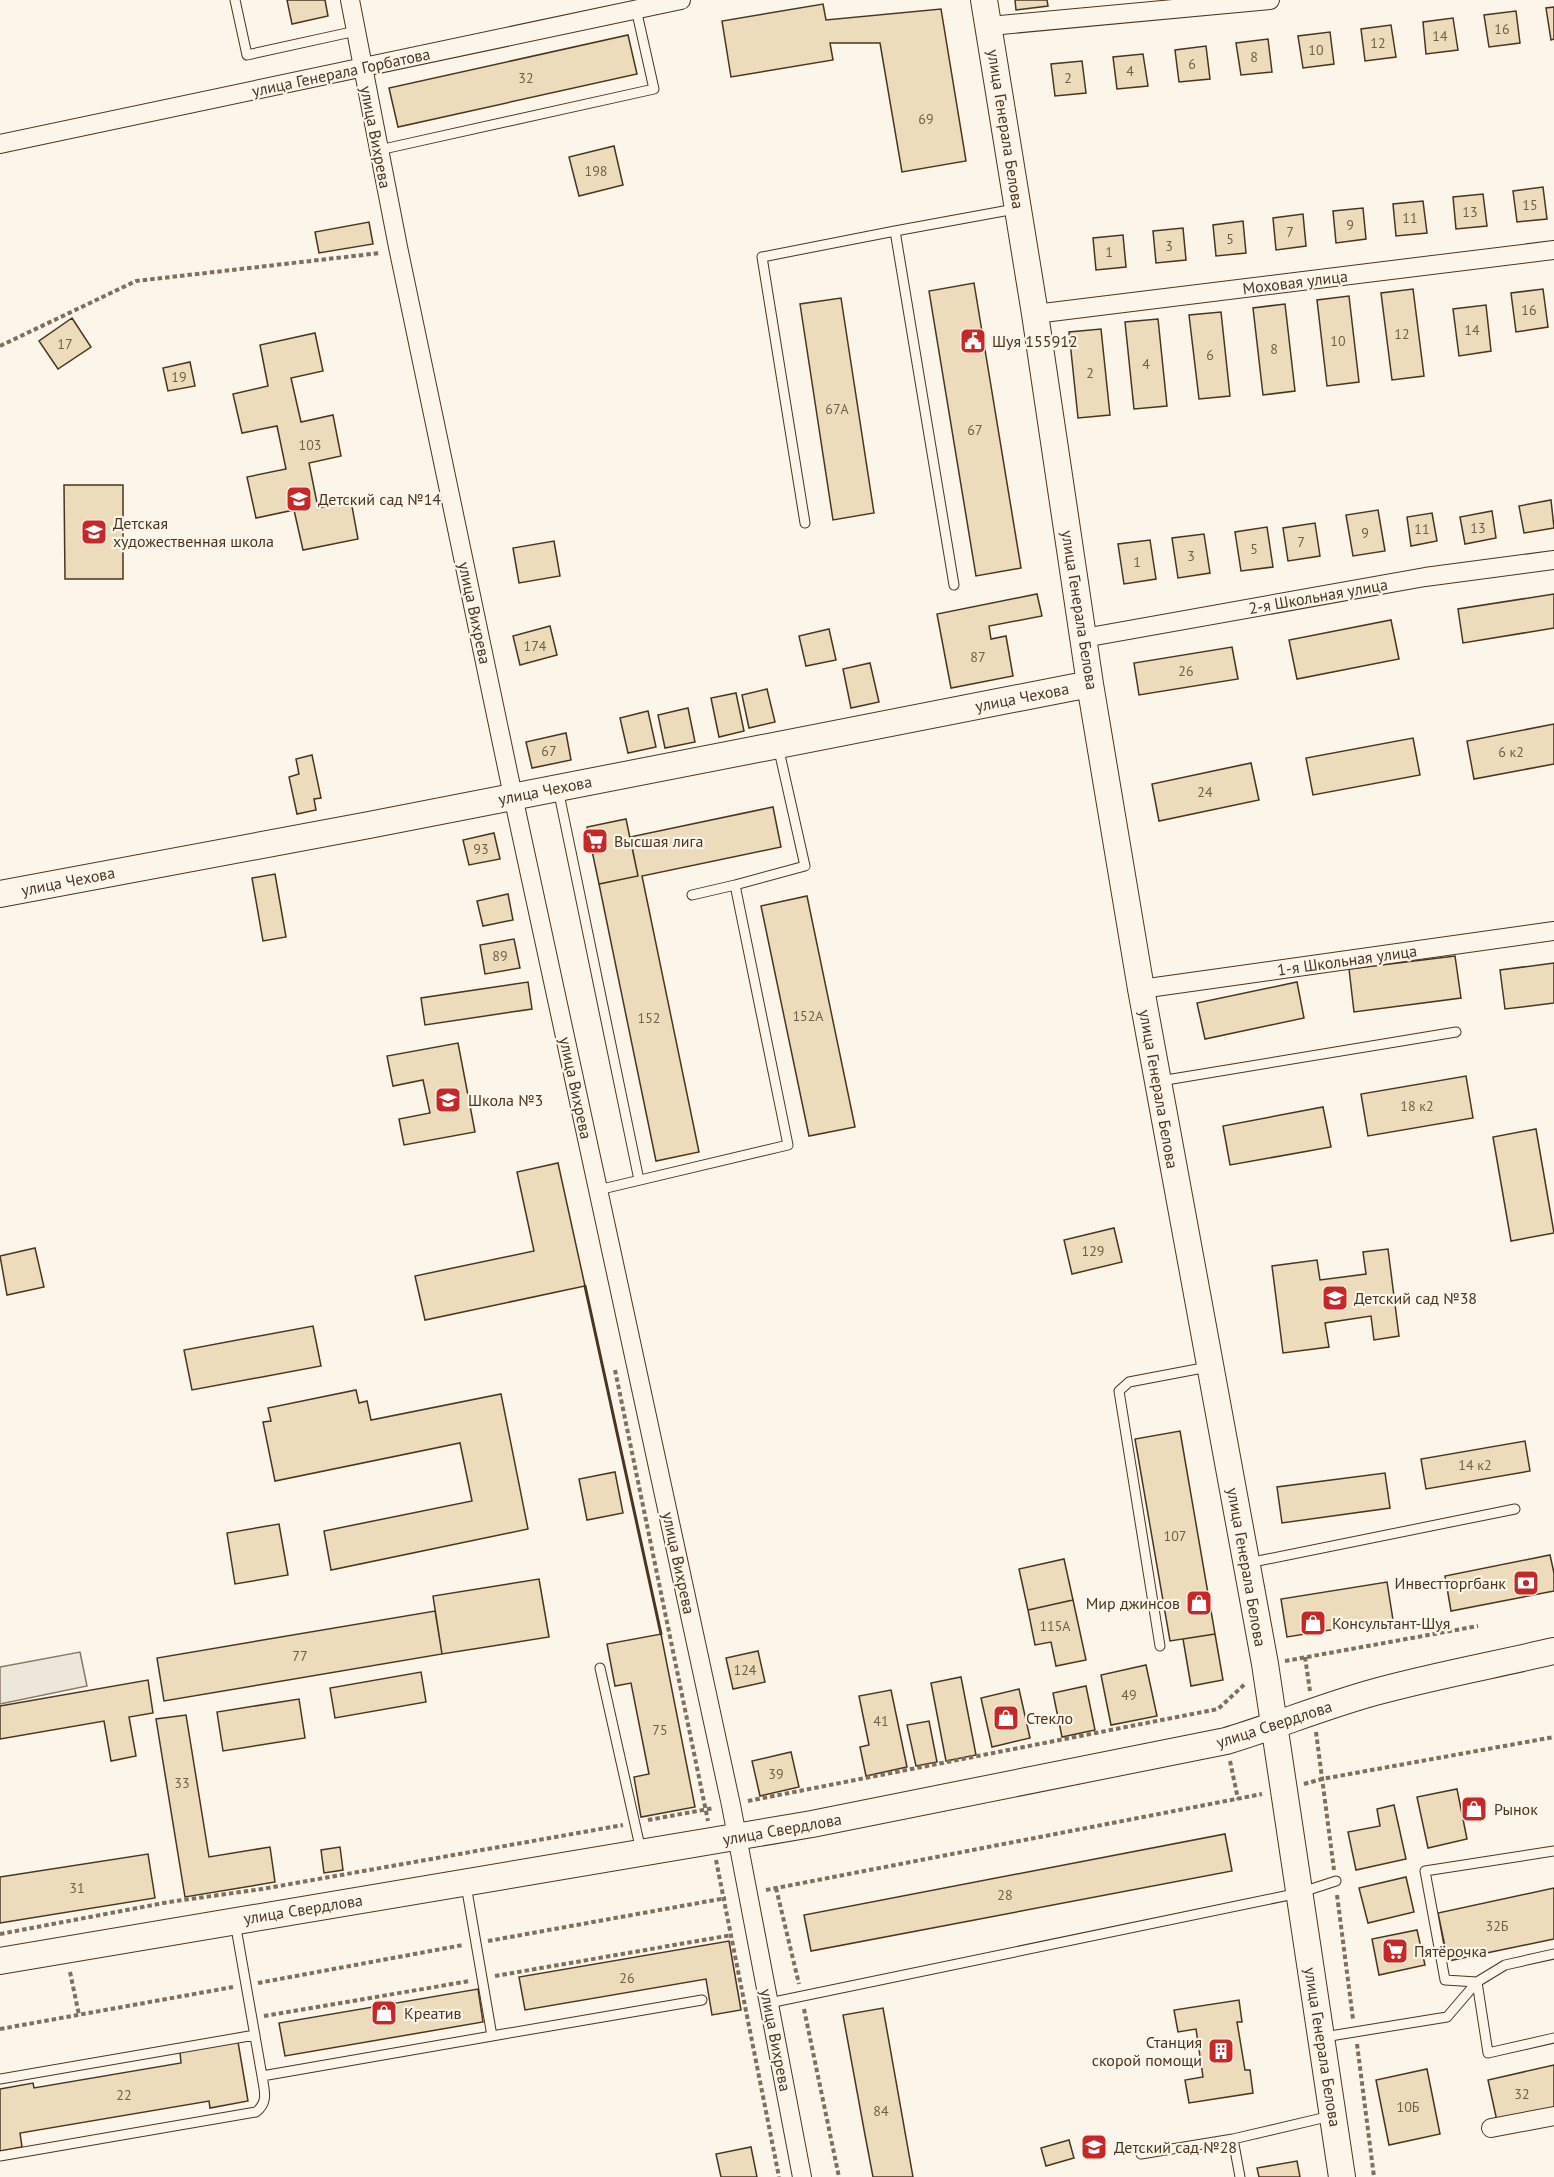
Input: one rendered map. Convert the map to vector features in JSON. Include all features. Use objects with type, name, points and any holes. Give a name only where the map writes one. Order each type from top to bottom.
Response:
[{"type":"street","name":"улица Вихрева","points":[[350,0],[362,68],[513,796],[738,1837],[802,2177]]},
{"type":"street","name":"улица Генерала Горбатова","points":[[0,144],[681,0]]},
{"type":"street","name":"улица Генерала Белова","points":[[984,0],[1035,314],[1090,684],[1141,989],[1265,1664],[1342,2177]]},
{"type":"street","points":[[990,26],[1270,0]]},
{"type":"street","name":"Моховая улица","points":[[1035,314],[1554,249]]},
{"type":"street","name":"2-я Школьная улица","points":[[1084,638],[1425,577],[1554,560]]},
{"type":"street","name":"улица Чехова","points":[[0,894],[358,828],[1090,684]]},
{"type":"street","name":"1-я Школьная улица","points":[[1141,989],[1554,931]]},
{"type":"street","name":"улица Свердлова","points":[[0,1961],[738,1837],[1226,1741],[1376,1692],[1554,1651]]},
{"type":"street","points":[[1491,2128],[1554,2116]]},
{"type":"lane","points":[[235,0],[247,55],[356,31]]},
{"type":"lane","points":[[379,150],[654,89],[636,9]]},
{"type":"lane","points":[[805,523],[762,257],[1018,209]]},
{"type":"lane","points":[[895,231],[954,585]]},
{"type":"lane","points":[[692,895],[805,866],[778,744]]},
{"type":"lane","points":[[558,787],[639,1180]]},
{"type":"lane","points":[[598,1190],[788,1145],[735,885]]},
{"type":"lane","points":[[1157,1082],[1456,1032]]},
{"type":"lane","points":[[1160,1646],[1119,1391],[1129,1382],[1210,1366]]},
{"type":"lane","points":[[1246,1563],[1515,1509]]},
{"type":"lane","points":[[600,1668],[642,1853]]},
{"type":"lane","points":[[1477,1982],[1445,1980],[1425,1871],[1554,1851]]},
{"type":"lane","points":[[769,2003],[1299,1893],[1336,1881]]},
{"type":"lane","points":[[466,1882],[492,2036]]},
{"type":"lane","points":[[0,2156],[256,2112],[262,2107],[265,2100],[262,2076],[235,1921]]},
{"type":"lane","points":[[1322,2037],[1448,2017],[1477,1982],[1505,1965],[1554,1954]]},
{"type":"lane","points":[[1477,1982],[1488,2054],[1554,2038]]},
{"type":"lane","points":[[262,2076],[702,2000]]},
{"type":"lane","points":[[0,2079],[255,2035]]},
{"type":"lane","points":[[1141,2154],[1233,2139],[1334,2115]]},
{"type":"lane","points":[[1233,2139],[1240,2177]]},
{"type":"path","points":[[0,346],[136,282],[388,252]]},
{"type":"path","points":[[1374,2177],[1322,1779],[1554,1737]]},
{"type":"path","points":[[0,2029],[748,1894],[1238,1799]]},
{"type":"path","points":[[776,1888],[802,1996],[839,2177]]},
{"type":"shaded area","points":[[80,1652],[87,1686],[0,1704],[0,1667]]},
{"type":"building","points":[[287,0],[325,0],[328,16],[292,24]]},
{"type":"building","points":[[1015,0],[1047,0],[1048,6],[1016,10]]},
{"type":"building","points":[[823,4],[826,20],[941,9],[966,161],[902,172],[880,43],[830,43],[833,60],[731,77],[722,21]]},
{"type":"building","points":[[1554,7],[1554,39],[1551,40],[1546,8]]},
{"type":"building","points":[[1516,11],[1520,43],[1489,47],[1484,15]]},
{"type":"building","points":[[1453,18],[1458,50],[1426,54],[1423,22]]},
{"type":"building","points":[[1391,25],[1396,57],[1365,61],[1361,29]]},
{"type":"building","points":[[1330,32],[1334,64],[1303,68],[1298,36]]},
{"type":"building","points":[[628,35],[637,74],[398,127],[389,88]]},
{"type":"building","points":[[1268,39],[1272,72],[1241,75],[1236,43]]},
{"type":"building","points":[[1206,46],[1210,79],[1179,82],[1175,50]]},
{"type":"building","points":[[1143,54],[1148,86],[1117,89],[1113,57]]},
{"type":"building","points":[[1082,61],[1086,93],[1055,96],[1051,64]]},
{"type":"building","points":[[614,146],[623,185],[579,196],[569,157]]},
{"type":"building","points":[[1543,187],[1547,219],[1517,222],[1513,191]]},
{"type":"building","points":[[1483,194],[1487,226],[1456,229],[1453,197]]},
{"type":"building","points":[[1423,201],[1427,233],[1396,236],[1393,204]]},
{"type":"building","points":[[1363,208],[1366,239],[1336,243],[1333,211]]},
{"type":"building","points":[[1303,214],[1306,246],[1276,250],[1273,218]]},
{"type":"building","points":[[1243,221],[1246,253],[1216,256],[1213,225]]},
{"type":"building","points":[[369,222],[373,244],[319,253],[315,232]]},
{"type":"building","points":[[1183,228],[1186,260],[1156,263],[1153,231]]},
{"type":"building","points":[[1123,235],[1126,267],[1096,270],[1093,238]]},
{"type":"building","points":[[974,283],[1021,568],[976,576],[929,291]]},
{"type":"building","points":[[1413,289],[1424,376],[1392,380],[1381,293]]},
{"type":"building","points":[[1543,289],[1548,327],[1516,332],[1511,293]]},
{"type":"building","points":[[1349,296],[1359,382],[1327,386],[1317,300]]},
{"type":"building","points":[[841,298],[874,513],[833,520],[800,304]]},
{"type":"building","points":[[1285,304],[1295,391],[1263,395],[1253,308]]},
{"type":"building","points":[[1486,305],[1491,351],[1459,356],[1453,309]]},
{"type":"building","points":[[1221,312],[1230,396],[1199,399],[1189,315]]},
{"type":"building","points":[[72,318],[91,347],[58,369],[39,341]]},
{"type":"building","points":[[1158,319],[1167,406],[1134,409],[1125,322]]},
{"type":"building","points":[[1101,329],[1110,415],[1078,418],[1069,332]]},
{"type":"building","points":[[315,333],[323,371],[291,378],[301,422],[333,415],[341,456],[309,463],[318,508],[351,501],[358,539],[303,550],[294,510],[256,518],[247,477],[286,469],[277,426],[242,433],[233,394],[268,386],[260,345]]},
{"type":"building","points":[[190,362],[195,386],[168,391],[163,368]]},
{"type":"building","name":"Детская художественная школа","points":[[64,485],[123,485],[123,579],[65,579]]},
{"type":"building","points":[[1551,500],[1554,528],[1524,533],[1519,506]]},
{"type":"building","points":[[1378,510],[1385,551],[1353,556],[1346,515]]},
{"type":"building","points":[[1492,511],[1496,538],[1465,544],[1460,517]]},
{"type":"building","points":[[1432,513],[1437,541],[1411,546],[1407,517]]},
{"type":"building","points":[[1315,523],[1320,556],[1288,561],[1283,528]]},
{"type":"building","points":[[1267,527],[1273,567],[1241,571],[1235,532]]},
{"type":"building","points":[[1204,534],[1210,573],[1178,578],[1172,538]]},
{"type":"building","points":[[1150,540],[1156,579],[1124,584],[1118,544]]},
{"type":"building","points":[[554,541],[560,576],[519,583],[513,548]]},
{"type":"building","points":[[1037,594],[1042,616],[989,626],[991,639],[1006,636],[1013,676],[951,688],[937,614]]},
{"type":"building","points":[[1554,594],[1554,628],[1463,643],[1458,609]]},
{"type":"building","points":[[1391,620],[1399,659],[1297,679],[1289,640]]},
{"type":"building","points":[[550,626],[557,655],[520,665],[513,636]]},
{"type":"building","points":[[829,629],[836,660],[806,666],[799,636]]},
{"type":"building","points":[[1232,647],[1238,679],[1139,695],[1134,663]]},
{"type":"building","points":[[870,663],[879,702],[851,708],[843,669]]},
{"type":"building","points":[[767,689],[775,722],[749,728],[742,695]]},
{"type":"building","points":[[736,693],[744,731],[719,737],[711,698]]},
{"type":"building","points":[[688,708],[695,742],[665,748],[658,715]]},
{"type":"building","points":[[648,711],[656,747],[628,753],[620,718]]},
{"type":"building","points":[[1554,724],[1554,764],[1474,779],[1467,741]]},
{"type":"building","points":[[566,733],[571,760],[532,768],[526,742]]},
{"type":"building","points":[[1413,738],[1420,775],[1313,795],[1306,758]]},
{"type":"building","points":[[312,755],[321,798],[314,799],[316,810],[297,814],[289,777],[299,774],[296,759]]},
{"type":"building","points":[[1251,763],[1259,800],[1159,821],[1152,784]]},
{"type":"building","points":[[773,807],[781,847],[642,876],[699,1152],[656,1161],[599,884],[638,876],[630,837]]},
{"type":"building","points":[[626,819],[638,876],[599,884],[587,827]]},
{"type":"building","points":[[494,833],[500,859],[469,865],[463,840]]},
{"type":"building","points":[[275,874],[286,937],[263,941],[252,878]]},
{"type":"building","points":[[508,894],[513,920],[483,926],[477,901]]},
{"type":"building","points":[[807,896],[855,1127],[809,1136],[761,906]]},
{"type":"building","points":[[514,939],[520,968],[485,974],[480,945]]},
{"type":"building","points":[[1455,956],[1461,998],[1354,1012],[1349,969]]},
{"type":"building","points":[[1554,963],[1554,1003],[1505,1009],[1500,970]]},
{"type":"building","points":[[528,982],[532,1009],[425,1025],[421,998]]},
{"type":"building","points":[[1297,982],[1304,1018],[1205,1039],[1197,1003]]},
{"type":"building","name":"Школа №3","points":[[458,1043],[475,1132],[404,1145],[399,1119],[430,1113],[423,1080],[393,1086],[387,1056]]},
{"type":"building","points":[[1466,1076],[1473,1118],[1368,1136],[1361,1094]]},
{"type":"building","points":[[1323,1107],[1331,1147],[1230,1165],[1223,1126]]},
{"type":"building","points":[[1536,1129],[1554,1233],[1511,1241],[1493,1137]]},
{"type":"building","points":[[558,1163],[585,1286],[425,1320],[415,1276],[534,1251],[517,1172]]},
{"type":"building","points":[[1114,1228],[1122,1262],[1072,1274],[1064,1240]]},
{"type":"building","points":[[35,1248],[44,1287],[7,1295],[0,1256]]},
{"type":"building","name":"Детский сад №38","points":[[1388,1249],[1399,1336],[1374,1340],[1371,1316],[1325,1323],[1329,1347],[1283,1353],[1272,1266],[1317,1260],[1320,1280],[1366,1274],[1363,1252]]},
{"type":"building","points":[[313,1326],[321,1366],[192,1390],[184,1350]]},
{"type":"building","points":[[356,1390],[359,1403],[367,1401],[371,1420],[501,1394],[528,1529],[331,1570],[324,1531],[472,1501],[460,1443],[275,1481],[263,1422],[271,1421],[268,1408]]},
{"type":"building","points":[[1180,1431],[1215,1634],[1170,1641],[1135,1439]]},
{"type":"building","points":[[1525,1441],[1530,1471],[1426,1489],[1421,1459]]},
{"type":"building","points":[[615,1472],[623,1513],[587,1520],[579,1479]]},
{"type":"building","points":[[1385,1473],[1390,1508],[1282,1523],[1277,1487]]},
{"type":"building","points":[[279,1524],[288,1575],[235,1584],[227,1533]]},
{"type":"building","points":[[1550,1555],[1554,1573],[1554,1591],[1451,1611],[1445,1576]]},
{"type":"building","points":[[1064,1559],[1073,1600],[1028,1610],[1019,1569]]},
{"type":"building","points":[[539,1579],[549,1637],[442,1654],[433,1596]]},
{"type":"building","points":[[1387,1582],[1393,1620],[1287,1637],[1281,1599]]},
{"type":"building","points":[[1073,1600],[1086,1660],[1056,1666],[1051,1642],[1035,1645],[1028,1610]]},
{"type":"building","points":[[435,1611],[442,1654],[164,1701],[157,1658]]},
{"type":"building","points":[[661,1634],[695,1807],[641,1817],[634,1777],[649,1774],[631,1683],[615,1686],[607,1644]]},
{"type":"building","points":[[1215,1634],[1223,1680],[1191,1686],[1183,1639]]},
{"type":"building","points":[[758,1651],[765,1682],[733,1689],[726,1658]]},
{"type":"building","points":[[1146,1665],[1157,1716],[1111,1725],[1101,1675]]},
{"type":"building","points":[[421,1672],[426,1702],[335,1718],[330,1688]]},
{"type":"building","points":[[961,1677],[976,1755],[946,1761],[931,1683]]},
{"type":"building","points":[[148,1680],[153,1713],[129,1717],[136,1756],[111,1761],[104,1721],[0,1739],[0,1706]]},
{"type":"building","points":[[1086,1686],[1095,1730],[1062,1737],[1053,1693]]},
{"type":"building","name":"Стекло","points":[[1019,1689],[1030,1738],[992,1747],[981,1698]]},
{"type":"building","points":[[891,1690],[907,1767],[866,1776],[860,1747],[869,1745],[859,1696]]},
{"type":"building","points":[[299,1699],[305,1738],[223,1751],[217,1712]]},
{"type":"building","points":[[186,1715],[209,1857],[270,1847],[275,1882],[185,1897],[156,1719]]},
{"type":"building","points":[[929,1721],[937,1762],[916,1766],[907,1725]]},
{"type":"building","points":[[791,1752],[799,1787],[760,1796],[752,1761]]},
{"type":"building","points":[[1457,1789],[1467,1839],[1428,1848],[1417,1797]]},
{"type":"building","points":[[1394,1805],[1406,1859],[1356,1870],[1348,1832],[1380,1826],[1377,1809]]},
{"type":"building","points":[[1225,1834],[1232,1871],[811,1951],[804,1915]]},
{"type":"building","points":[[340,1847],[343,1870],[324,1873],[321,1850]]},
{"type":"building","points":[[148,1854],[155,1898],[0,1923],[0,1877]]},
{"type":"building","points":[[1406,1877],[1414,1912],[1368,1923],[1359,1888]]},
{"type":"building","points":[[1554,1888],[1554,1939],[1448,1961],[1438,1913]]},
{"type":"building","points":[[1417,1930],[1425,1965],[1379,1975],[1372,1939]]},
{"type":"building","points":[[729,1941],[741,2010],[712,2015],[706,1979],[525,2010],[519,1977]]},
{"type":"building","points":[[478,1989],[483,2022],[285,2056],[279,2023]]},
{"type":"building","name":"Станция скорой помощи","points":[[1239,2000],[1242,2022],[1237,2022],[1245,2070],[1250,2070],[1253,2093],[1189,2103],[1185,2080],[1203,2077],[1196,2029],[1178,2032],[1174,2010]]},
{"type":"building","points":[[883,2008],[913,2177],[873,2177],[843,2015]]},
{"type":"building","points":[[238,2042],[248,2101],[210,2108],[209,2101],[20,2133],[22,2147],[0,2151],[0,2089],[33,2083],[34,2088],[181,2063],[180,2052]]},
{"type":"building","points":[[1554,2065],[1554,2109],[1497,2121],[1488,2080]]},
{"type":"building","points":[[1427,2069],[1440,2134],[1389,2145],[1376,2080]]},
{"type":"building","points":[[1069,2140],[1074,2158],[1046,2166],[1041,2148]]},
{"type":"building","points":[[751,2147],[757,2177],[721,2177],[716,2154]]},
{"type":"building","points":[[1297,2161],[1300,2177],[1259,2177],[1257,2168]]},
{"type":"wall","points":[[585,1286],[661,1634]]},
{"type":"place","name":"Шуя 155912","points":[[973,341]]},
{"type":"place","name":"Детский сад №14","points":[[299,499]]},
{"type":"place","name":"Детская художественная школа","points":[[94,532]]},
{"type":"place","name":"Высшая лига","points":[[595,841]]},
{"type":"place","name":"Школа №3","points":[[448,1100]]},
{"type":"place","name":"Детский сад №38","points":[[1335,1298]]},
{"type":"place","name":"Инвестторгбанк","points":[[1526,1583]]},
{"type":"place","name":"Мир джинсов","points":[[1199,1603]]},
{"type":"place","name":"Консультант-Шуя","points":[[1313,1623]]},
{"type":"place","name":"Стекло","points":[[1006,1718]]},
{"type":"place","name":"Рынок","points":[[1474,1809]]},
{"type":"place","name":"Пятёрочка","points":[[1395,1951]]},
{"type":"place","name":"Креатив","points":[[384,2013]]},
{"type":"place","name":"Станция скорой помощи","points":[[1221,2051]]},
{"type":"place","name":"Детский сад №28","points":[[1094,2147]]}]
